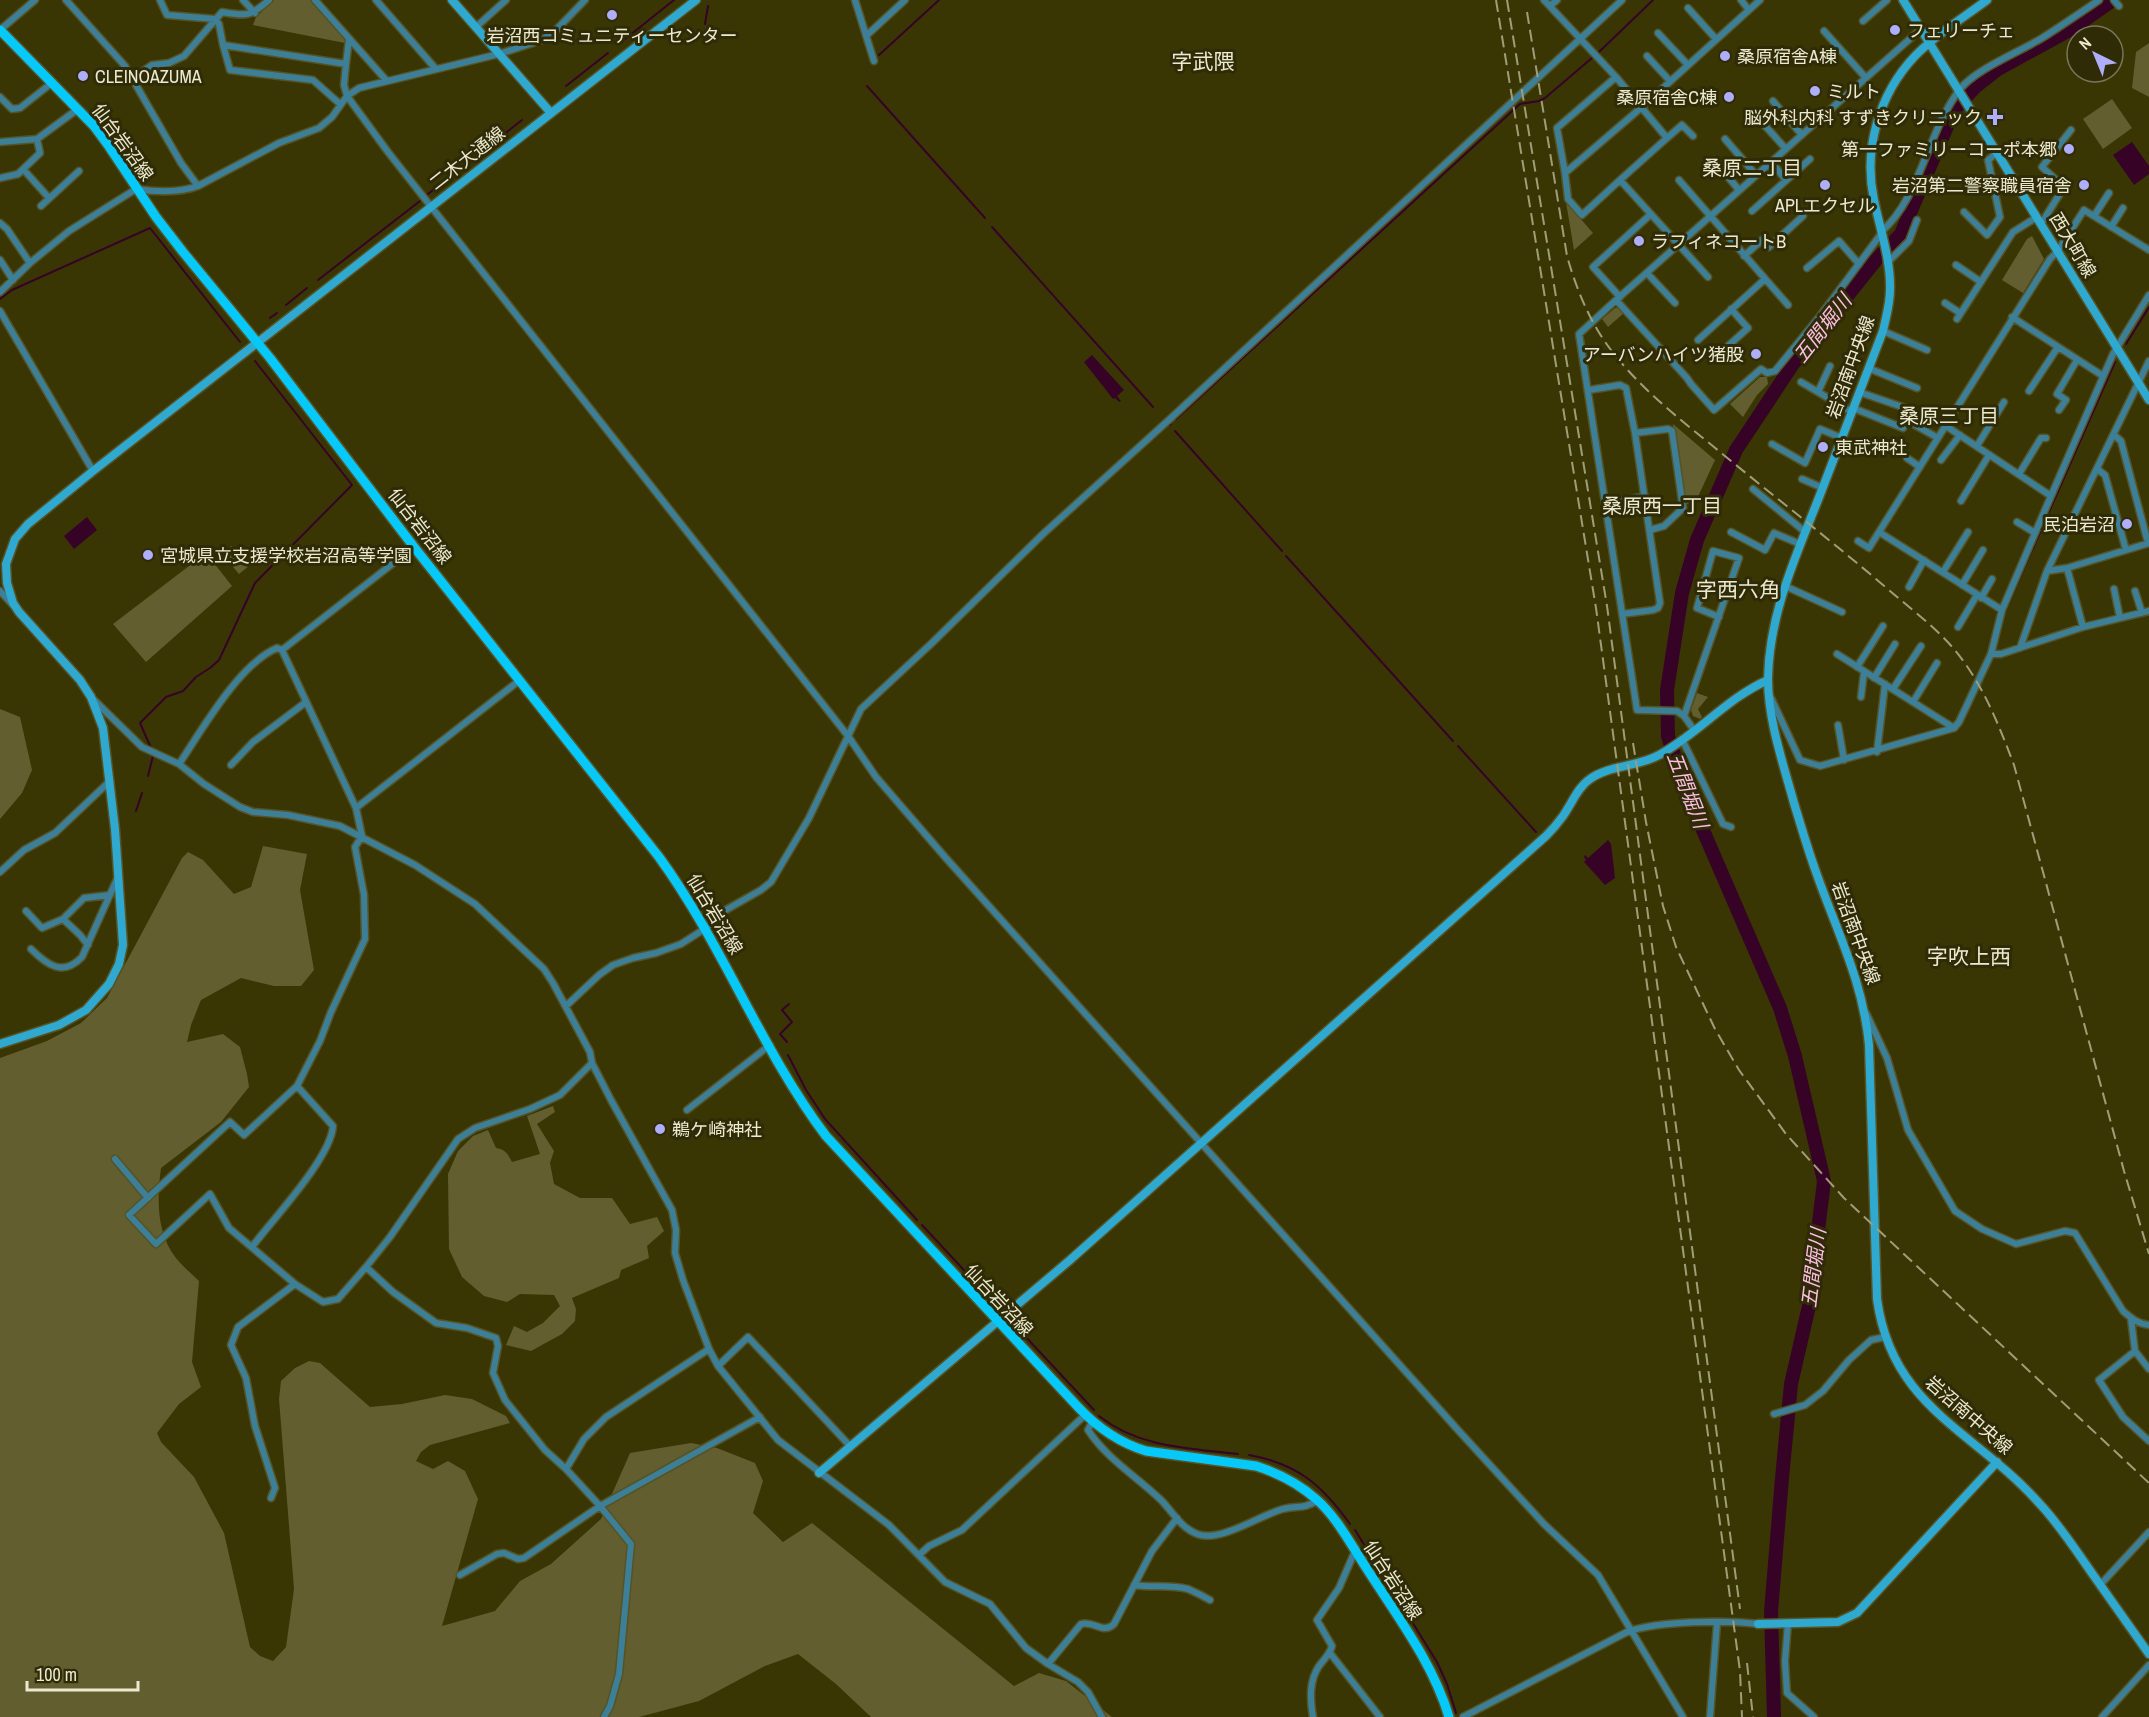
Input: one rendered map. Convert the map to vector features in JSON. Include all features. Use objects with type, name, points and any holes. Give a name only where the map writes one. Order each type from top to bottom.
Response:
[{"type":"main road","name":"仙台岩沼線","points":[[0,30],[78,108],[108,145],[136,189],[183,252],[258,343],[414,547],[659,857],[684,891],[795,1092],[826,1137],[1088,1418],[1120,1440],[1146,1451],[1248,1465],[1273,1472],[1287,1478],[1318,1500],[1355,1551],[1426,1663],[1449,1717]]},
{"type":"street","points":[[0,30],[35,0]]},
{"type":"street","points":[[66,0],[125,66],[181,163],[198,186]]},
{"type":"street","points":[[160,0],[167,15],[215,19],[219,24],[230,70],[313,80],[340,104]]},
{"type":"street","points":[[243,0],[255,13]]},
{"type":"street","points":[[132,79],[152,65],[169,63],[184,56],[222,12],[244,15],[255,13],[269,0]]},
{"type":"street","points":[[315,0],[386,80]]},
{"type":"street","points":[[376,0],[435,68]]},
{"type":"street","points":[[452,0],[551,113]]},
{"type":"street","points":[[476,27],[506,0]]},
{"type":"street","points":[[0,292],[30,263],[69,231],[136,189],[188,190],[198,186],[279,143],[319,128],[332,117],[347,96],[367,84],[499,54],[542,40],[555,31],[585,0]]},
{"type":"street","name":"二木大通線","points":[[0,1044],[59,1025],[78,1016],[105,991],[119,964],[123,945],[119,875],[103,728],[91,698],[80,680],[12,603],[7,583],[6,564],[15,539],[28,524],[93,471],[696,0]]},
{"type":"street","points":[[855,0],[873,61]]},
{"type":"street","points":[[866,36],[905,0]]},
{"type":"street","points":[[1544,0],[1616,77],[1667,138]]},
{"type":"street","points":[[1550,6],[1557,0]]},
{"type":"street","points":[[566,1006],[599,975],[613,966],[681,944],[706,928],[724,911],[771,882],[809,818],[861,709],[1043,534],[1622,0]]},
{"type":"street","points":[[1741,0],[1749,10]]},
{"type":"street","points":[[1565,173],[1760,0]]},
{"type":"street","points":[[1863,21],[1887,0]]},
{"type":"street","points":[[1903,0],[1960,92]]},
{"type":"street","points":[[1881,234],[1871,177],[1872,142],[1888,94],[1902,72],[1929,43],[1987,0]]},
{"type":"street","points":[[1651,214],[1593,267],[1714,410],[1761,369],[1767,373],[1775,371],[1859,264],[1898,213],[1908,196],[1934,134],[1963,86],[1991,66],[2042,38],[2099,0]]},
{"type":"street","points":[[2114,0],[2119,6]]},
{"type":"street","points":[[1688,8],[1716,39]]},
{"type":"street","points":[[1694,730],[1684,716],[1677,711],[1638,710],[1579,334],[1921,29]]},
{"type":"street","points":[[1824,31],[1866,78]]},
{"type":"street","points":[[1658,33],[1688,65]]},
{"type":"street","points":[[349,39],[344,85],[347,96],[431,207],[848,736],[876,777],[945,857],[1544,1524],[1598,1575],[1683,1717]]},
{"type":"street","points":[[224,45],[346,64]]},
{"type":"street","points":[[1647,56],[1670,81]]},
{"type":"street","points":[[1616,77],[1557,128],[1568,199],[1582,215],[1682,125],[1693,136]]},
{"type":"street","points":[[0,97],[12,109],[20,108],[53,82]]},
{"type":"street","name":"西大町線","points":[[1960,92],[2149,400]]},
{"type":"street","points":[[1773,101],[1802,135]]},
{"type":"street","points":[[0,142],[37,139],[78,108]]},
{"type":"street","points":[[1759,119],[1786,149]]},
{"type":"street","points":[[1945,303],[1959,316],[2013,232],[2039,221],[2064,187],[2042,167],[2070,130]]},
{"type":"street","points":[[0,178],[18,174],[40,153],[37,139]]},
{"type":"street","points":[[1725,139],[1756,175]]},
{"type":"street","points":[[1964,212],[1987,235],[2000,217],[1988,160],[1997,153]]},
{"type":"street","points":[[1752,211],[1810,159]]},
{"type":"street","points":[[1714,160],[1739,190]]},
{"type":"street","points":[[1771,162],[1786,180]]},
{"type":"street","points":[[22,169],[49,198]]},
{"type":"street","points":[[40,206],[79,171]]},
{"type":"street","points":[[1620,180],[1708,278]]},
{"type":"street","points":[[1679,180],[1788,305]]},
{"type":"street","points":[[2094,216],[2109,193]]},
{"type":"street","points":[[2111,227],[2123,208]]},
{"type":"street","points":[[1858,541],[1869,548],[2012,317],[2084,210],[2148,249]]},
{"type":"street","points":[[1744,256],[1762,240],[1769,247],[1803,216]]},
{"type":"street","points":[[1886,261],[1909,241],[1917,220]]},
{"type":"street","points":[[0,223],[7,229],[30,263]]},
{"type":"street","name":"岩沼南中央線","points":[[1881,234],[1890,290],[1883,331],[1823,488],[1804,531],[1785,586],[1775,617],[1768,680],[1772,720],[1794,801],[1816,871],[1858,980],[1864,1006],[1869,1045],[1877,1299],[1885,1337],[1902,1373],[1922,1399],[1997,1461],[2040,1504],[2149,1654]]},
{"type":"street","points":[[1807,268],[1839,241],[1859,264]]},
{"type":"street","points":[[0,260],[13,280]]},
{"type":"street","points":[[1956,264],[1981,282]]},
{"type":"street","points":[[1647,273],[1675,303]]},
{"type":"street","points":[[1698,340],[1765,279]]},
{"type":"street","points":[[1769,694],[1800,760],[1820,766],[1877,752],[1954,728],[1991,654],[2002,610],[2103,376],[2117,347],[2149,295]]},
{"type":"street","points":[[1728,346],[1748,328],[1731,309]]},
{"type":"street","points":[[0,311],[93,471]]},
{"type":"street","points":[[2012,317],[2103,376]]},
{"type":"street","points":[[1883,331],[1927,350]]},
{"type":"street","points":[[2029,391],[2058,347]]},
{"type":"street","points":[[2059,410],[2066,400],[2057,394],[2077,360]]},
{"type":"street","points":[[2020,648],[2047,571],[2149,361]]},
{"type":"street","points":[[1818,392],[1830,366]]},
{"type":"street","points":[[1868,368],[1917,388]]},
{"type":"street","points":[[1801,382],[1852,410],[1903,428]]},
{"type":"street","points":[[1589,390],[1625,386],[1645,496],[1660,603],[1658,608],[1653,610],[1622,614]]},
{"type":"street","points":[[1859,393],[1914,411]]},
{"type":"street","points":[[1977,446],[2004,402]]},
{"type":"street","points":[[1915,425],[1938,438]]},
{"type":"street","points":[[1946,426],[2051,496]]},
{"type":"street","points":[[1635,433],[1668,429],[1672,431],[1683,508],[1664,526],[1650,530]]},
{"type":"street","points":[[1772,444],[1805,463],[1820,429],[1842,438]]},
{"type":"street","points":[[1941,460],[1960,435]]},
{"type":"street","points":[[2047,571],[2067,568],[2149,543],[2121,441],[2114,435]]},
{"type":"street","points":[[2019,474],[2041,438],[2046,438]]},
{"type":"street","points":[[1961,501],[1989,455]]},
{"type":"street","points":[[1907,458],[1920,467]]},
{"type":"street","points":[[2097,469],[2105,476],[2126,550]]},
{"type":"street","points":[[1802,479],[1823,488]]},
{"type":"street","points":[[1753,489],[1804,531]]},
{"type":"street","points":[[1607,504],[1645,496]]},
{"type":"street","points":[[2017,522],[2035,533]]},
{"type":"street","points":[[1731,532],[1765,550],[1774,533],[1800,544]]},
{"type":"street","points":[[1879,532],[2002,610]]},
{"type":"street","points":[[1943,572],[1968,532]]},
{"type":"street","points":[[282,651],[414,547]]},
{"type":"street","points":[[1962,585],[1983,550]]},
{"type":"street","points":[[1684,716],[1719,617],[1739,558],[1713,551],[1697,608],[1719,617]]},
{"type":"street","points":[[1909,587],[1924,560]]},
{"type":"street","points":[[2067,568],[2083,627]]},
{"type":"street","points":[[1958,627],[1992,579]]},
{"type":"street","points":[[1785,586],[1842,612]]},
{"type":"street","points":[[2114,589],[2120,618]]},
{"type":"street","points":[[0,591],[19,612]]},
{"type":"street","points":[[1991,654],[2001,654],[2083,627],[2145,612],[2135,591]]},
{"type":"street","points":[[1857,668],[1883,626]]},
{"type":"street","points":[[1874,678],[1895,644]]},
{"type":"street","points":[[1893,689],[1921,646]]},
{"type":"street","points":[[178,764],[243,674],[268,652],[277,648],[282,651],[356,808],[362,836],[355,847],[364,895],[364,939],[320,1041],[297,1086],[244,1135],[230,1122],[129,1215],[156,1244],[210,1194],[229,1228],[295,1284],[323,1302],[338,1299],[390,1237],[458,1139],[475,1128],[504,1116],[530,1109],[560,1095],[592,1063]]},
{"type":"street","points":[[1837,654],[1954,728]]},
{"type":"street","points":[[1913,702],[1936,663]]},
{"type":"street","points":[[1861,697],[1864,672]]},
{"type":"street","points":[[356,808],[520,680]]},
{"type":"street","points":[[819,1473],[1070,1260],[1546,836],[1556,826],[1581,788],[1590,779],[1661,755],[1750,688],[1768,680]]},
{"type":"street","points":[[1877,752],[1886,684]]},
{"type":"street","points":[[91,698],[142,747],[178,764],[240,807],[253,812],[288,815],[340,826],[415,865],[475,904],[544,969],[591,1052],[592,1063],[672,1210],[676,1230],[675,1253],[709,1349],[718,1366],[778,1440],[889,1525],[945,1582],[990,1604],[1026,1647],[1048,1664],[1078,1682],[1088,1692],[1102,1717]]},
{"type":"street","points":[[231,765],[253,742],[306,702]]},
{"type":"street","points":[[1838,725],[1844,760]]},
{"type":"street","points":[[1681,740],[1723,824],[1731,827]]},
{"type":"street","points":[[0,872],[24,850],[55,833],[110,780]]},
{"type":"street","points":[[31,949],[44,962],[52,966],[64,967],[76,964],[88,945],[119,875]]},
{"type":"street","points":[[26,911],[42,928],[63,919],[84,898],[110,895]]},
{"type":"street","points":[[63,919],[88,945]]},
{"type":"street","points":[[1864,1006],[1887,1058],[1908,1130],[1955,1211],[1982,1229],[2016,1244],[2065,1231],[2075,1233],[2123,1311],[2141,1324],[2149,1325]]},
{"type":"street","points":[[687,1110],[770,1046]]},
{"type":"street","points":[[252,1247],[318,1161],[332,1135],[333,1126],[297,1086]]},
{"type":"street","points":[[115,1159],[148,1198]]},
{"type":"street","points":[[366,1267],[393,1292],[436,1323],[467,1328],[496,1338],[498,1346],[493,1373],[505,1400],[545,1450],[600,1506],[631,1544],[619,1674],[610,1706],[604,1717]]},
{"type":"street","points":[[271,1498],[275,1488],[255,1426],[246,1378],[231,1345],[238,1327],[295,1284]]},
{"type":"street","points":[[2132,1319],[2135,1351],[2149,1369]]},
{"type":"street","points":[[718,1366],[748,1337],[850,1446]]},
{"type":"street","points":[[1774,1414],[1805,1405],[1823,1391],[1849,1360],[1871,1340],[1885,1337]]},
{"type":"street","points":[[566,1469],[584,1439],[606,1416],[709,1349]]},
{"type":"street","points":[[2135,1351],[2099,1380],[2123,1417],[2149,1441]]},
{"type":"street","points":[[460,1575],[497,1554],[504,1553],[518,1559],[524,1558],[600,1506],[760,1418]]},
{"type":"street","points":[[1088,1418],[1088,1430],[1110,1458],[1162,1501],[1187,1528],[1197,1534],[1211,1537],[1284,1508],[1308,1507],[1318,1500]]},
{"type":"street","points":[[919,1555],[929,1546],[962,1530],[1088,1418]]},
{"type":"street","points":[[1463,1717],[1629,1630],[1646,1626],[1717,1623],[1838,1622],[1857,1613],[1997,1461]]},
{"type":"street","points":[[1048,1664],[1081,1624],[1086,1622],[1104,1629],[1114,1624],[1152,1551],[1177,1518]]},
{"type":"street","points":[[2100,1585],[2149,1532]]},
{"type":"street","points":[[1313,1717],[1312,1678],[1330,1653],[1332,1646],[1317,1620],[1339,1588],[1355,1551]]},
{"type":"street","points":[[1134,1585],[1149,1588],[1173,1587],[1188,1590],[1210,1600]]},
{"type":"street","points":[[1710,1717],[1717,1623]]},
{"type":"street","points":[[1788,1623],[1785,1661],[1787,1693],[1814,1717]]},
{"type":"street","points":[[1330,1653],[1380,1717]]},
{"type":"street","points":[[2102,1717],[2149,1665]]},
{"type":"shaded area","points":[[274,0],[313,0],[346,37],[345,43],[253,25],[256,17]]},
{"type":"shaded area","points":[[2149,43],[2149,97],[2132,88],[2136,52]]},
{"type":"shaded area","points":[[2112,99],[2132,128],[2103,149],[2083,119]]},
{"type":"shaded area","points":[[2132,142],[2149,166],[2149,174],[2134,185],[2113,155]]},
{"type":"shaded area","points":[[1566,202],[1593,233],[1574,250]]},
{"type":"shaded area","points":[[2032,236],[2044,259],[2023,293],[2002,280],[2027,239]]},
{"type":"shaded area","points":[[1615,308],[1620,308],[1624,313],[1608,327],[1602,319]]},
{"type":"shaded area","points":[[1092,355],[1124,390],[1117,396],[1121,401],[1113,399],[1084,362]]},
{"type":"shaded area","points":[[1760,377],[1767,377],[1768,384],[1757,395],[1743,417],[1730,404]]},
{"type":"shaded area","points":[[1673,424],[1715,460],[1696,501],[1684,505]]},
{"type":"shaded area","points":[[87,517],[97,530],[74,549],[64,536]]},
{"type":"shaded area","points":[[231,546],[249,566],[239,574],[222,554]]},
{"type":"shaded area","points":[[206,553],[232,586],[146,662],[113,624]]},
{"type":"shaded area","points":[[1697,693],[1708,697],[1698,709],[1702,717],[1700,719],[1693,716],[1691,710]]},
{"type":"shaded area","points":[[0,709],[20,717],[32,770],[22,793],[0,819]]},
{"type":"shaded area","points":[[1608,840],[1611,844],[1615,878],[1605,885],[1584,862],[1586,860],[1584,857],[1585,855],[1588,858]]},
{"type":"shaded area","points":[[263,846],[307,854],[300,890],[314,970],[301,986],[274,986],[241,978],[201,1000],[187,1042],[223,1034],[240,1047],[249,1087],[221,1122],[161,1168],[159,1191],[161,1226],[169,1248],[199,1281],[192,1362],[201,1387],[179,1404],[157,1433],[161,1442],[194,1477],[224,1533],[250,1647],[260,1656],[273,1661],[286,1647],[294,1589],[279,1399],[281,1381],[295,1368],[309,1361],[320,1363],[370,1407],[402,1404],[445,1395],[472,1399],[506,1416],[510,1423],[430,1445],[421,1452],[416,1461],[433,1469],[448,1461],[465,1471],[478,1499],[442,1626],[495,1611],[520,1581],[551,1564],[601,1519],[630,1453],[691,1443],[717,1448],[755,1463],[763,1481],[753,1513],[783,1542],[812,1523],[1014,1686],[1039,1673],[1066,1681],[1112,1717],[871,1717],[836,1684],[798,1654],[765,1666],[699,1701],[639,1717],[0,1717],[0,1058],[47,1041],[81,1023],[107,998],[182,858],[188,852],[203,860],[234,894],[251,887]]},
{"type":"shaded area","points":[[553,1106],[555,1112],[537,1124],[554,1151],[550,1163],[554,1184],[580,1198],[612,1198],[630,1224],[657,1217],[664,1231],[647,1246],[649,1258],[621,1270],[619,1278],[572,1298],[576,1309],[575,1321],[562,1334],[531,1351],[506,1345],[514,1326],[527,1332],[543,1323],[560,1306],[554,1295],[520,1294],[507,1302],[484,1296],[462,1277],[449,1249],[448,1174],[458,1151],[473,1136],[488,1130],[496,1148],[506,1152],[512,1162],[540,1154],[527,1116]]},
{"type":"waterway","points":[[625,39],[674,0]]},
{"type":"waterway","points":[[879,55],[939,0]]},
{"type":"waterway","points":[[1176,419],[1520,104],[1545,98],[1599,52],[1653,0]]},
{"type":"waterway","name":"五間堀川","points":[[1774,1717],[1771,1612],[1782,1478],[1791,1384],[1809,1306],[1824,1181],[1795,1056],[1780,1008],[1683,784],[1668,736],[1667,690],[1682,593],[1697,540],[1736,450],[1793,364],[1876,260],[1901,234],[1954,110],[1975,87],[1998,69],[2073,28],[2113,0]]},
{"type":"waterway","points":[[705,24],[708,6]]},
{"type":"waterway","points":[[566,86],[608,53]]},
{"type":"waterway","points":[[867,86],[985,218]]},
{"type":"waterway","points":[[428,194],[522,120]]},
{"type":"waterway","points":[[318,280],[420,201]]},
{"type":"waterway","points":[[992,227],[1153,407]]},
{"type":"waterway","points":[[0,299],[12,290],[150,228],[240,342]]},
{"type":"waterway","points":[[286,305],[307,288]]},
{"type":"waterway","points":[[2126,344],[2149,307]]},
{"type":"waterway","points":[[270,318],[277,313]]},
{"type":"waterway","points":[[151,748],[140,723],[166,697],[183,691],[196,677],[219,660],[255,583],[352,485],[255,361]]},
{"type":"waterway","points":[[2004,614],[2115,362]]},
{"type":"waterway","points":[[1175,431],[1282,551]]},
{"type":"waterway","points":[[1286,556],[1453,741]]},
{"type":"waterway","points":[[1458,746],[1536,832]]},
{"type":"waterway","points":[[148,776],[153,756]]},
{"type":"waterway","points":[[136,811],[142,793]]},
{"type":"waterway","points":[[787,1042],[780,1034],[792,1022],[782,1010],[789,1004]]},
{"type":"waterway","points":[[788,1055],[806,1090],[825,1119],[917,1220]]},
{"type":"waterway","points":[[922,1225],[1002,1311]]},
{"type":"waterway","points":[[1009,1319],[1094,1410]]},
{"type":"waterway","points":[[1099,1416],[1114,1427],[1148,1441],[1183,1448],[1238,1454]]},
{"type":"waterway","points":[[1249,1455],[1282,1464],[1307,1478],[1319,1487],[1350,1524]]},
{"type":"waterway","points":[[1355,1530],[1437,1662],[1456,1713]]},
{"type":"railway","points":[[1496,0],[1596,608],[1740,1671],[1742,1717]]},
{"type":"railway","points":[[1507,0],[1607,606],[1740,1609]]},
{"type":"railway","points":[[1527,12],[1567,256],[1585,305],[1603,340],[1634,377],[1673,413],[1939,633],[1964,662],[1989,704],[2014,765],[2124,1171],[2149,1254]]},
{"type":"railway","points":[[1633,743],[1663,906],[1676,947],[1715,1029],[1739,1070],[1786,1134],[1844,1198],[2149,1483]]},
{"type":"railway","points":[[1747,1663],[1753,1717]]},
{"type":"place","name":"岩沼西コミュニティーセンター","points":[[612,15]]},
{"type":"place","name":"フェリーチェ","points":[[1895,30]]},
{"type":"place","name":"桑原宿舎A棟","points":[[1725,56]]},
{"type":"place","name":"CLEINOAZUMA","points":[[83,76]]},
{"type":"place","name":"ミルト","points":[[1815,91]]},
{"type":"place","name":"桑原宿舎C棟","points":[[1729,97]]},
{"type":"place","name":"脳外科内科 すずきクリニック","points":[[1995,117]]},
{"type":"place","name":"第一ファミリーコーポ本郷","points":[[2069,149]]},
{"type":"place","name":"APLエクセル","points":[[1825,185]]},
{"type":"place","name":"岩沼第二警察職員宿舎","points":[[2084,185]]},
{"type":"place","name":"ラフィネコートB","points":[[1639,241]]},
{"type":"place","name":"アーバンハイツ猪股","points":[[1756,354]]},
{"type":"place","name":"東武神社","points":[[1823,447]]},
{"type":"place","name":"民泊岩沼","points":[[2127,524]]},
{"type":"place","name":"宮城県立支援学校岩沼高等学園","points":[[148,555]]},
{"type":"place","name":"鵜ケ崎神社","points":[[660,1129]]},
{"type":"district","name":"字武隈","points":[[1203,61]]},
{"type":"district","name":"桑原二丁目","points":[[1752,167]]},
{"type":"district","name":"桑原三丁目","points":[[1949,415]]},
{"type":"district","name":"桑原西一丁目","points":[[1662,505]]},
{"type":"district","name":"字西六角","points":[[1738,589]]},
{"type":"district","name":"字吹上西","points":[[1969,956]]}]
